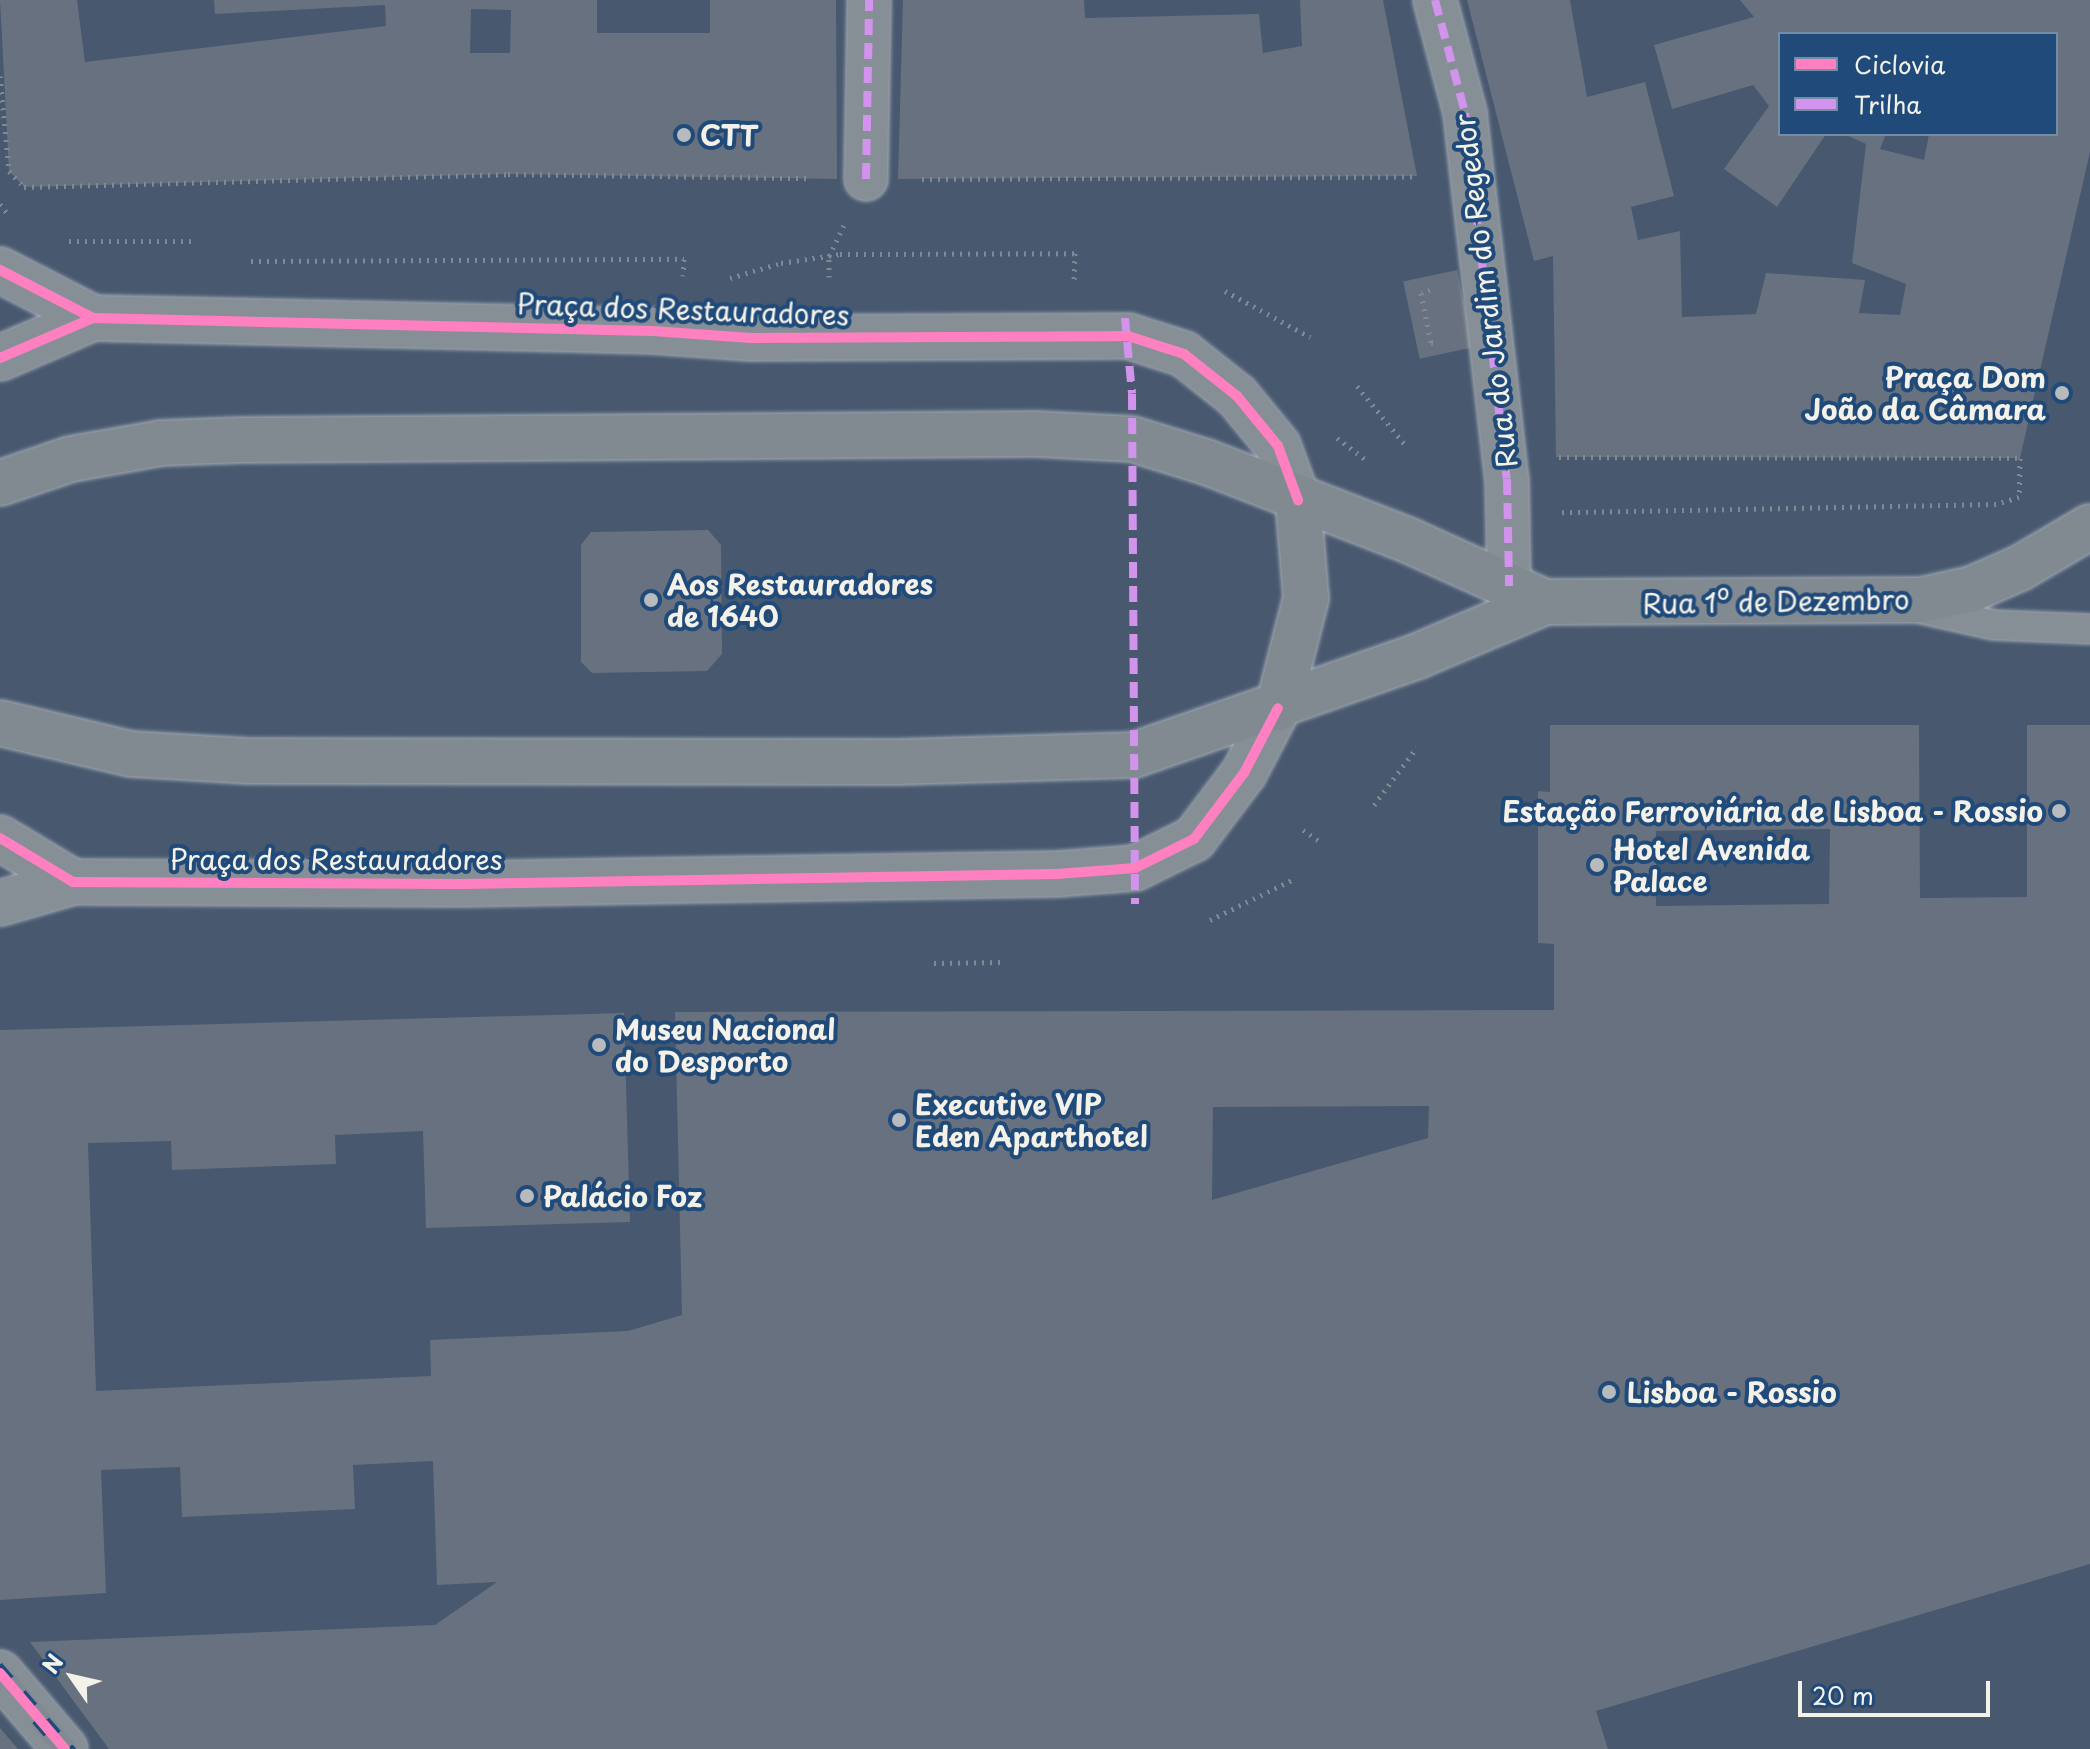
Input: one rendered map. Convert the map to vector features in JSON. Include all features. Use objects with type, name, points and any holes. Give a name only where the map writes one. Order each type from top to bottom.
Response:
[{"type":"main road","points":[[0,483],[71,459],[161,443],[1036,434],[1158,445],[1527,594]]},
{"type":"main road","name":"Praça dos Restauradores","points":[[1278,708],[1306,598],[1298,500]]},
{"type":"main road","name":"Rua 1º de Dezembro","points":[[1527,594],[1894,603],[1972,589],[2083,536]]},
{"type":"main road","points":[[0,723],[131,754],[249,761],[898,762],[1134,755],[1278,708],[1527,594]]},
{"type":"street","points":[[866,179],[869,0]]},
{"type":"street","name":"Rua do Jardim do Regedor","points":[[1435,0],[1465,113],[1507,479],[1527,594]]},
{"type":"street","name":"Praça dos Restauradores","points":[[0,270],[93,318],[653,331],[751,338],[1128,336],[1184,354],[1237,396],[1278,446],[1298,500]]},
{"type":"street","points":[[0,358],[93,318]]},
{"type":"street","name":"Praça dos Restauradores","points":[[73,882],[478,883],[1057,874],[1135,868],[1194,839],[1244,773],[1278,708]]},
{"type":"street","points":[[0,838],[73,882]]},
{"type":"street","points":[[0,903],[73,882]]},
{"type":"street","points":[[0,1673],[65,1749]]},
{"type":"lane","points":[[1894,603],[1994,625],[2090,629]]},
{"type":"path","points":[[105,241],[196,241]]},
{"type":"path","points":[[1225,291],[1310,337]]},
{"type":"path","points":[[1357,386],[1407,447]]},
{"type":"path","points":[[1374,805],[1417,747]]},
{"type":"path","points":[[1303,830],[1318,840]]},
{"type":"path","points":[[1210,920],[1292,880]]},
{"type":"path","points":[[934,963],[1006,962]]},
{"type":"building","points":[[0,0],[77,0],[85,62],[386,26],[385,5],[215,14],[214,0],[597,0],[597,33],[710,33],[710,0],[836,0],[837,179],[508,174],[24,187],[9,171]],"holes":[[[471,9],[511,10],[510,53],[470,53]]]},
{"type":"building","points":[[903,0],[1084,0],[1085,18],[1259,14],[1263,53],[1302,46],[1300,0],[1383,0],[1417,176],[898,179]]},
{"type":"building","points":[[1467,0],[1570,0],[1587,97],[1645,82],[1674,196],[1631,207],[1638,240],[1680,231],[1682,317],[1756,314],[1766,273],[1865,280],[1859,313],[1900,315],[1906,284],[1852,263],[1866,144],[1848,136],[1885,136],[1880,149],[1924,160],[1929,136],[2058,136],[2058,32],[1778,32],[1778,136],[1825,136],[1777,207],[1724,169],[1769,106],[1753,85],[1672,109],[1654,45],[1754,17],[1740,0],[2090,0],[2090,152],[2020,458],[1556,457],[1553,256],[1534,261]]},
{"type":"building","points":[[1457,270],[1473,347],[1420,359],[1403,281]]},
{"type":"building","name":"Aos Restauradores de 1640","points":[[708,530],[721,545],[722,654],[707,671],[592,673],[581,662],[581,545],[591,532]]},
{"type":"building","points":[[1550,725],[1919,725],[1920,898],[2027,897],[2027,725],[2090,725],[2090,1564],[1596,1711],[1608,1749],[109,1749],[30,1642],[435,1625],[497,1582],[437,1585],[433,1461],[353,1465],[355,1509],[182,1517],[180,1467],[101,1470],[106,1593],[0,1600],[0,1030],[624,1013],[630,1222],[426,1228],[423,1131],[335,1135],[336,1164],[172,1170],[171,1141],[88,1143],[96,1391],[431,1376],[430,1340],[628,1331],[682,1315],[675,1012],[1554,1010],[1554,944],[1538,943],[1538,791],[1550,792]],"holes":[[[1830,829],[1829,904],[1656,906],[1656,831]],[[1429,1106],[1428,1138],[1212,1200],[1213,1107]]]},
{"type":"building","points":[[0,1728],[18,1749],[0,1749]]},
{"type":"railway","points":[[0,1664],[74,1749]]},
{"type":"railway","points":[[34,1721],[58,1749]]},
{"type":"marked path","points":[[866,179],[869,0]]},
{"type":"marked path","points":[[1435,0],[1465,113],[1507,479],[1509,586]]},
{"type":"marked path","points":[[1125,318],[1132,394],[1135,904]]},
{"type":"cycle path","points":[[0,270],[93,318],[653,331],[751,338],[1128,336],[1184,354],[1237,396],[1278,446],[1298,500]]},
{"type":"cycle path","points":[[0,358],[93,318]]},
{"type":"cycle path","points":[[0,838],[73,882],[462,884],[1057,874],[1135,868],[1194,839],[1244,773],[1278,708]]},
{"type":"cycle path","points":[[0,1673],[65,1749]]},
{"type":"place","name":"CTT","points":[[684,135]]},
{"type":"place","name":"Praça Dom João da Câmara","points":[[2062,393]]},
{"type":"place","name":"Aos Restauradores de 1640","points":[[651,600]]},
{"type":"place","name":"Estação Ferroviária de Lisboa - Rossio","points":[[2059,811]]},
{"type":"place","name":"Hotel Avenida Palace","points":[[1597,865]]},
{"type":"place","name":"Museu Nacional do Desporto","points":[[599,1045]]},
{"type":"place","name":"Executive VIP Eden Aparthotel","points":[[899,1120]]},
{"type":"place","name":"Palácio Foz","points":[[527,1196]]},
{"type":"place","name":"Lisboa - Rossio","points":[[1609,1392]]}]
